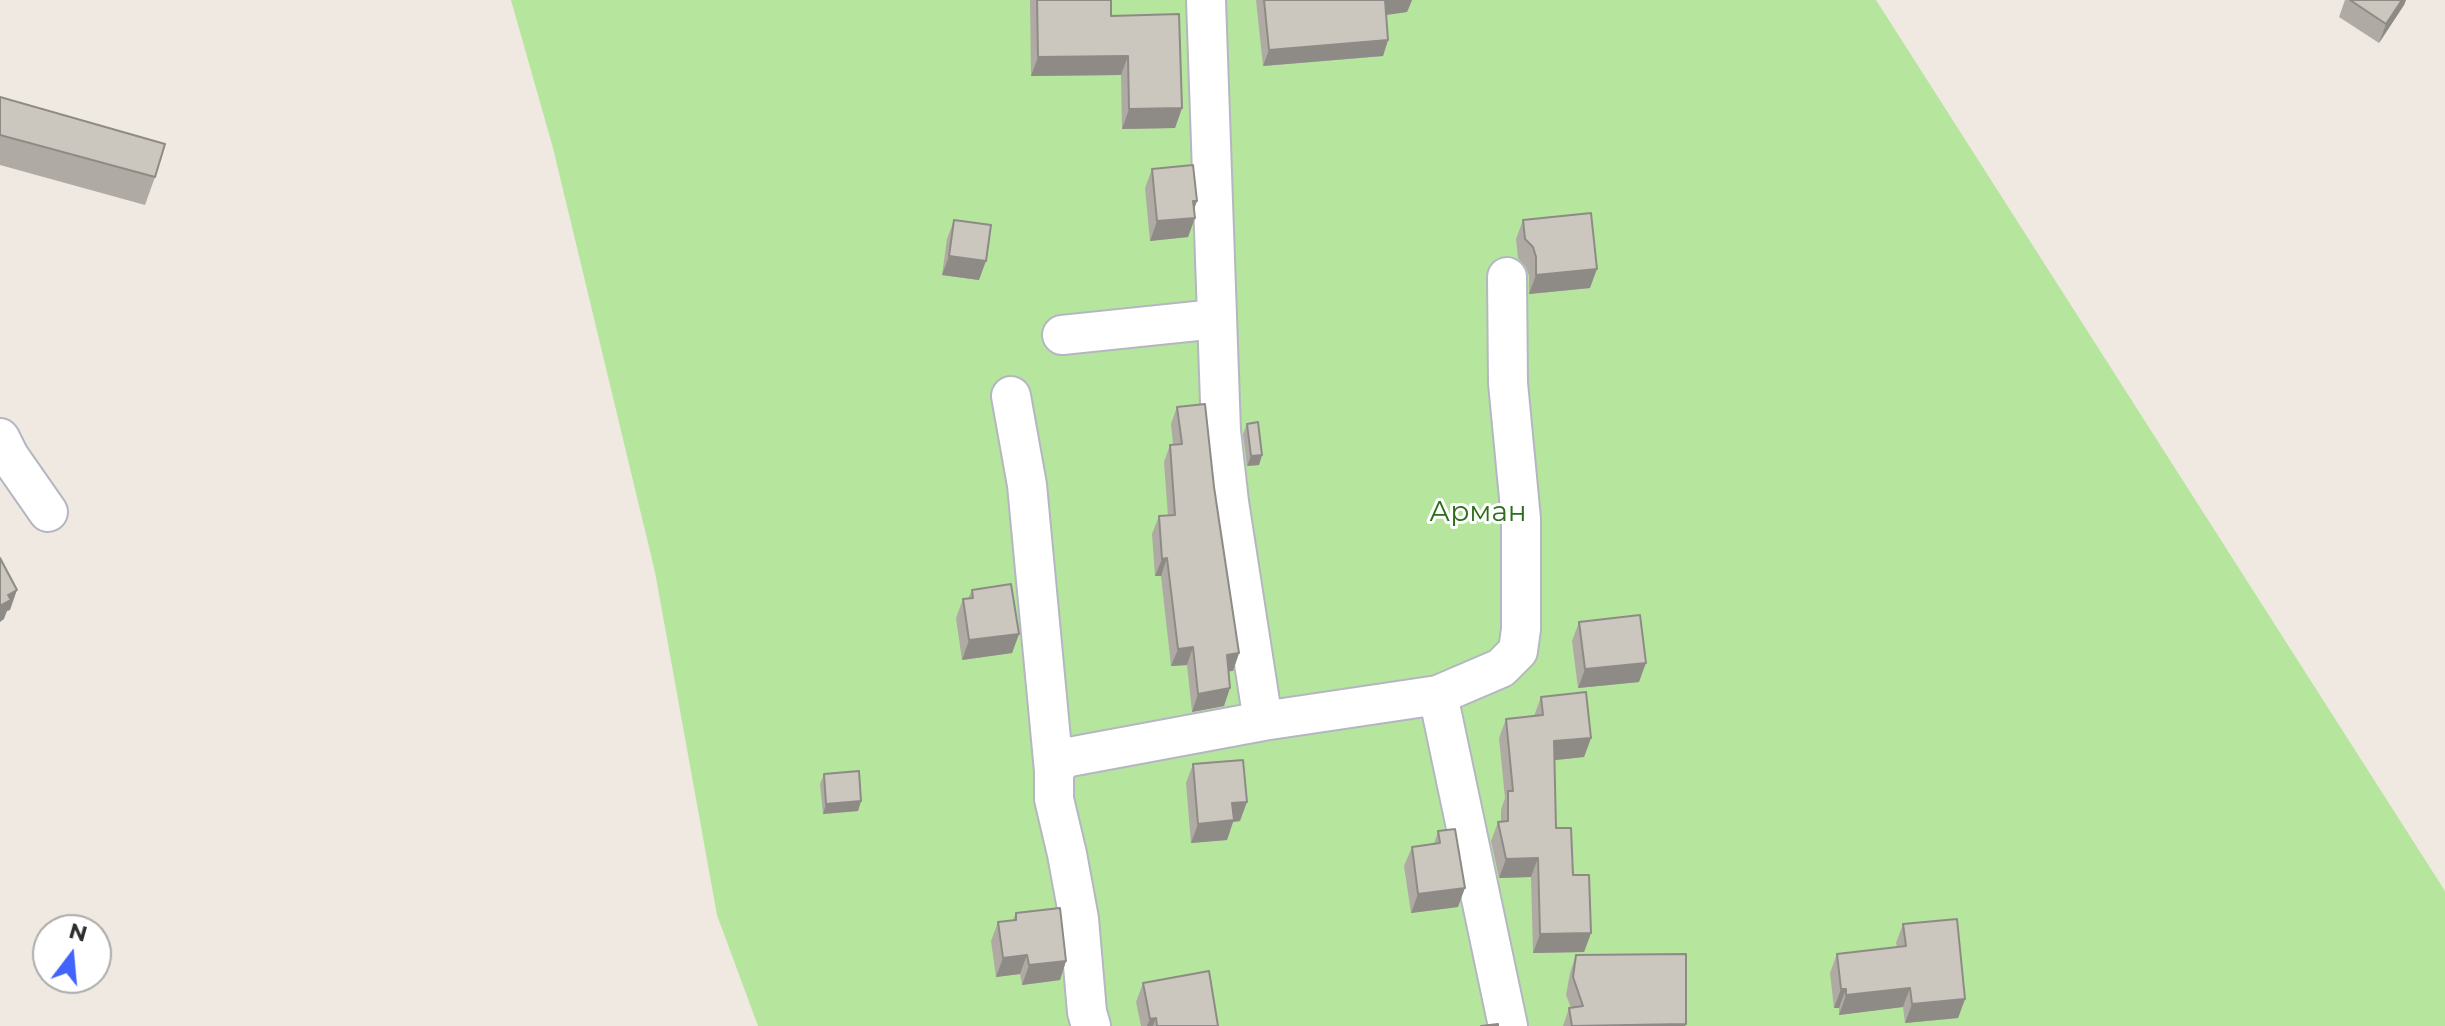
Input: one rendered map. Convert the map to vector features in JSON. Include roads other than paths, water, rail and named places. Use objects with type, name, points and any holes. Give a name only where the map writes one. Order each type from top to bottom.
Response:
[{"type":"street","points":[[1206,0],[1221,431],[1263,721]]},
{"type":"street","points":[[1054,771],[1064,758],[1263,721],[1438,695],[1501,668],[1518,651],[1521,629],[1521,519],[1508,383],[1507,277]]},
{"type":"street","points":[[1062,335],[1216,319]]},
{"type":"street","points":[[1011,396],[1027,485],[1054,799],[1079,919],[1087,1012],[1091,1026]]},
{"type":"street","points":[[0,438],[48,512]]},
{"type":"street","points":[[1438,695],[1508,1026]]},
{"type":"park label","name":"Арман","points":[[1478,513]]}]
